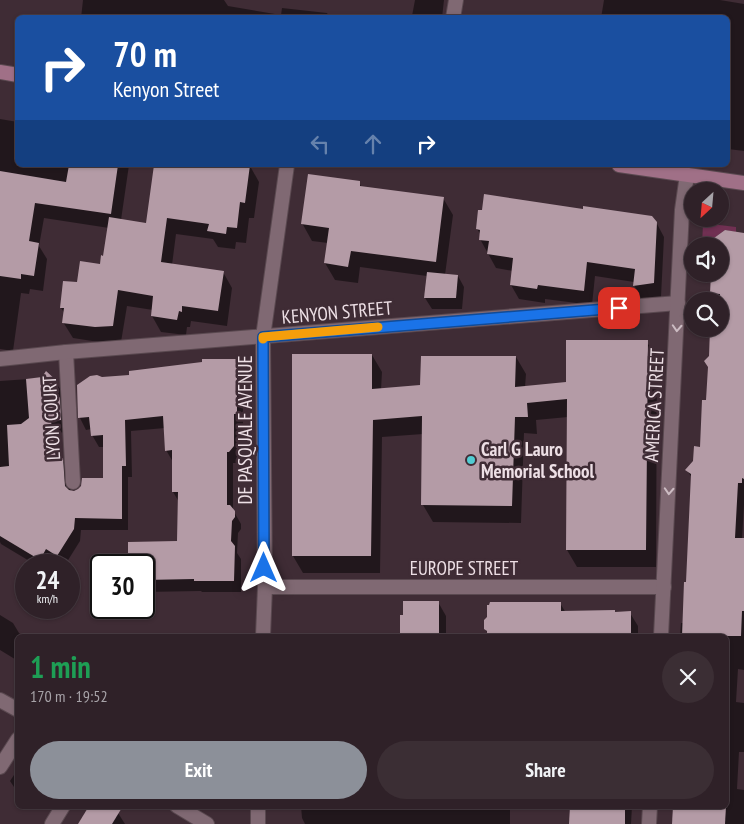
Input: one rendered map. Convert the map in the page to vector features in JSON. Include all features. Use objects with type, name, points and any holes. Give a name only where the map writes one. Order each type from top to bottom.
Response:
[{"type":"main road","points":[[0,72],[15,74]]},
{"type":"main road","points":[[633,167],[744,183]]},
{"type":"street","points":[[454,15],[456,0]]},
{"type":"street","name":"DE PASQUALE AVENUE","points":[[263,634],[263,337],[287,167]]},
{"type":"street","name":"AMERICA STREET","points":[[661,634],[682,210],[687,175]]},
{"type":"street","name":"KENYON STREET","points":[[0,359],[66,352],[678,303]]},
{"type":"street","name":"LYON COURT","points":[[66,352],[73,482]]},
{"type":"street","name":"EUROPE STREET","points":[[264,587],[664,587]]},
{"type":"street","points":[[0,700],[15,708]]},
{"type":"street","points":[[0,767],[15,744]]},
{"type":"street","points":[[52,824],[61,809]]},
{"type":"street","points":[[182,809],[208,824]]},
{"type":"street","points":[[258,809],[258,824]]},
{"type":"street","points":[[649,824],[650,809]]},
{"type":"shaded area","points":[[736,227],[736,232],[725,230],[715,237],[702,237],[703,228]]},
{"type":"building","points":[[69,167],[118,167],[111,214],[35,203],[29,241],[39,243],[34,276],[21,274],[21,279],[0,276],[0,171],[66,182]]},
{"type":"building","points":[[154,167],[250,167],[245,203],[240,202],[237,228],[227,227],[226,234],[207,231],[209,224],[167,218],[161,262],[224,271],[218,311],[182,306],[182,312],[179,311],[177,320],[151,316],[153,296],[118,290],[113,326],[95,327],[62,323],[64,308],[60,308],[63,281],[77,282],[80,261],[100,264],[109,217],[146,223]]},
{"type":"building","points":[[308,174],[360,181],[360,186],[444,197],[436,262],[351,251],[348,267],[324,263],[329,228],[301,224]]},
{"type":"building","points":[[484,194],[583,209],[583,206],[652,216],[657,222],[654,283],[633,286],[635,269],[587,262],[584,291],[538,285],[537,289],[510,285],[513,258],[487,254],[489,241],[479,240],[480,230],[476,229],[478,210],[482,210]]},
{"type":"building","points":[[725,230],[744,233],[744,479],[742,478],[742,483],[738,483],[735,538],[744,538],[744,611],[742,611],[741,636],[729,636],[729,634],[682,634],[691,474],[685,470],[693,461],[694,446],[700,447],[702,400],[706,400],[708,367],[704,361],[709,356],[710,337],[729,337],[729,292],[710,292],[711,282],[729,282],[729,237],[715,237]]},
{"type":"building","points":[[427,272],[458,275],[456,298],[424,298]]},
{"type":"building","name":"Carl G Lauro Memorial School","points":[[566,340],[648,340],[646,550],[566,550],[567,399],[527,403],[528,417],[515,417],[512,506],[421,505],[422,416],[373,420],[371,556],[292,556],[292,354],[372,354],[372,389],[420,385],[421,356],[516,356],[515,387],[566,382]]},
{"type":"building","points":[[202,359],[237,359],[237,414],[234,414],[234,446],[227,452],[227,505],[230,505],[235,511],[235,517],[232,521],[231,541],[235,546],[234,581],[155,580],[155,554],[128,554],[128,542],[177,541],[178,492],[172,492],[172,450],[165,451],[163,416],[125,420],[126,466],[122,466],[122,519],[75,518],[74,529],[58,554],[54,554],[46,549],[43,554],[30,554],[0,536],[0,467],[9,466],[7,425],[21,424],[29,418],[26,379],[42,377],[46,371],[57,381],[61,420],[51,421],[56,459],[63,458],[65,486],[69,490],[74,491],[81,486],[82,478],[103,478],[103,435],[91,436],[89,417],[78,418],[77,385],[90,376],[129,375],[129,371],[202,362]]},
{"type":"building","points":[[403,601],[439,601],[439,634],[400,634],[400,615],[403,615]]},
{"type":"building","points":[[490,602],[561,602],[561,611],[631,611],[631,634],[487,634],[487,631],[484,629],[484,620],[487,617],[487,605]]},
{"type":"building","points":[[87,809],[121,809],[112,824],[78,824]]},
{"type":"building","points":[[570,809],[625,809],[625,824],[569,824]]},
{"type":"building","points":[[673,809],[726,809],[725,824],[672,824]]},
{"type":"slow traffic","points":[[263,339],[263,337],[378,327]]},
{"type":"place","name":"Carl G Lauro Memorial School","points":[[471,460]]},
{"type":"route","points":[[264,568],[263,337],[619,308]]}]
